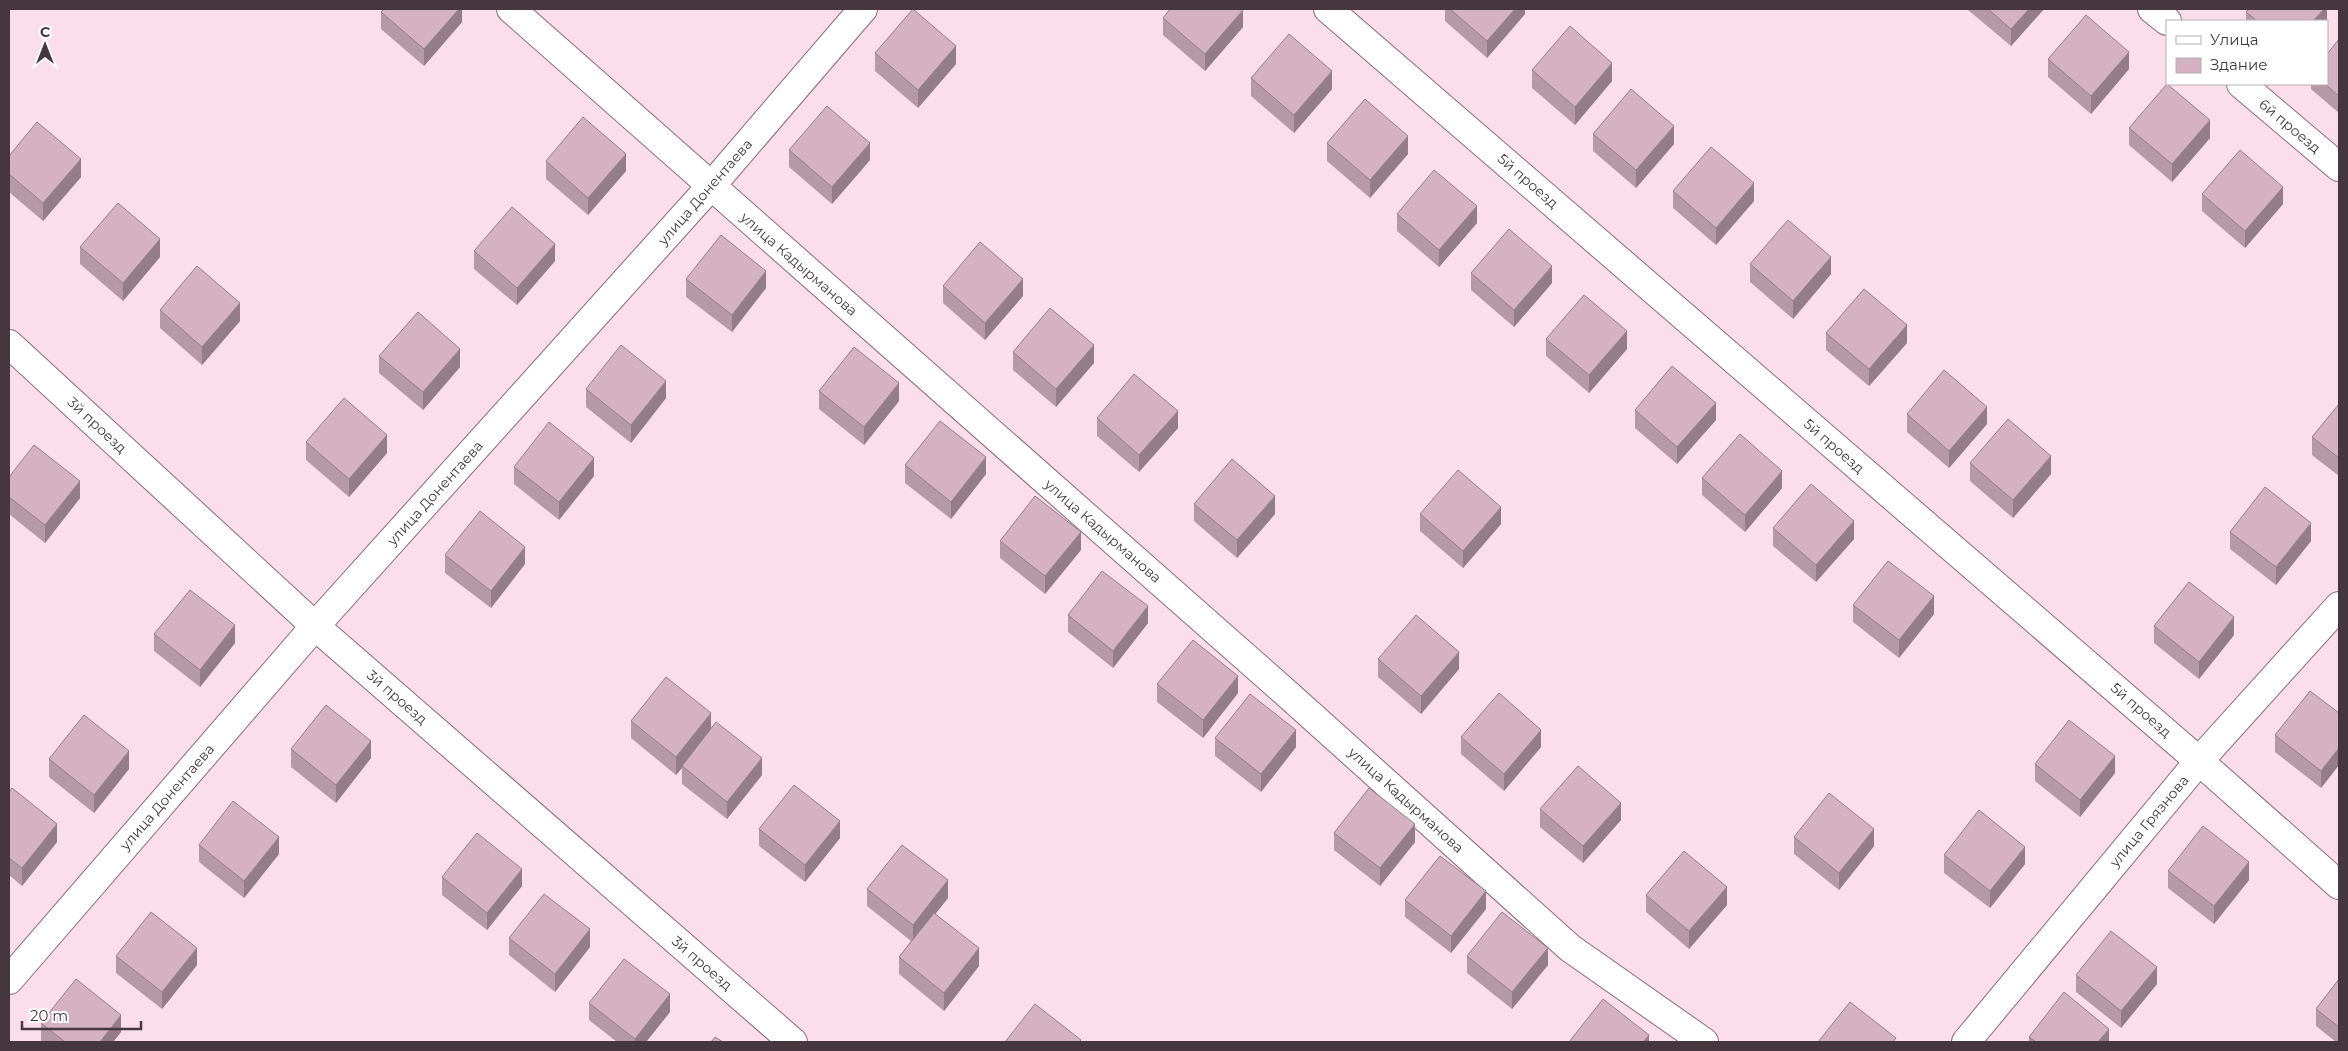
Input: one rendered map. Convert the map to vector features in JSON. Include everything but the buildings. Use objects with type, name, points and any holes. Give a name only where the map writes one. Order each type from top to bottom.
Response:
[{"type":"street","name":"улица Кадырманова","points":[[511,9],[1292,698],[1570,948],[1704,1042]]},
{"type":"street","name":"улица Донентаева","points":[[9,980],[315,626],[711,186],[863,9]]},
{"type":"street","name":"5й проезд","points":[[1328,9],[2200,761],[2339,885]]},
{"type":"street","points":[[2152,9],[2166,20]]},
{"type":"street","name":"6й проезд","points":[[2242,85],[2339,168]]},
{"type":"street","name":"3й проезд","points":[[9,344],[315,626],[793,1042]]},
{"type":"street","name":"улица Грязнова","points":[[1966,1042],[2200,761],[2339,606]]}]
